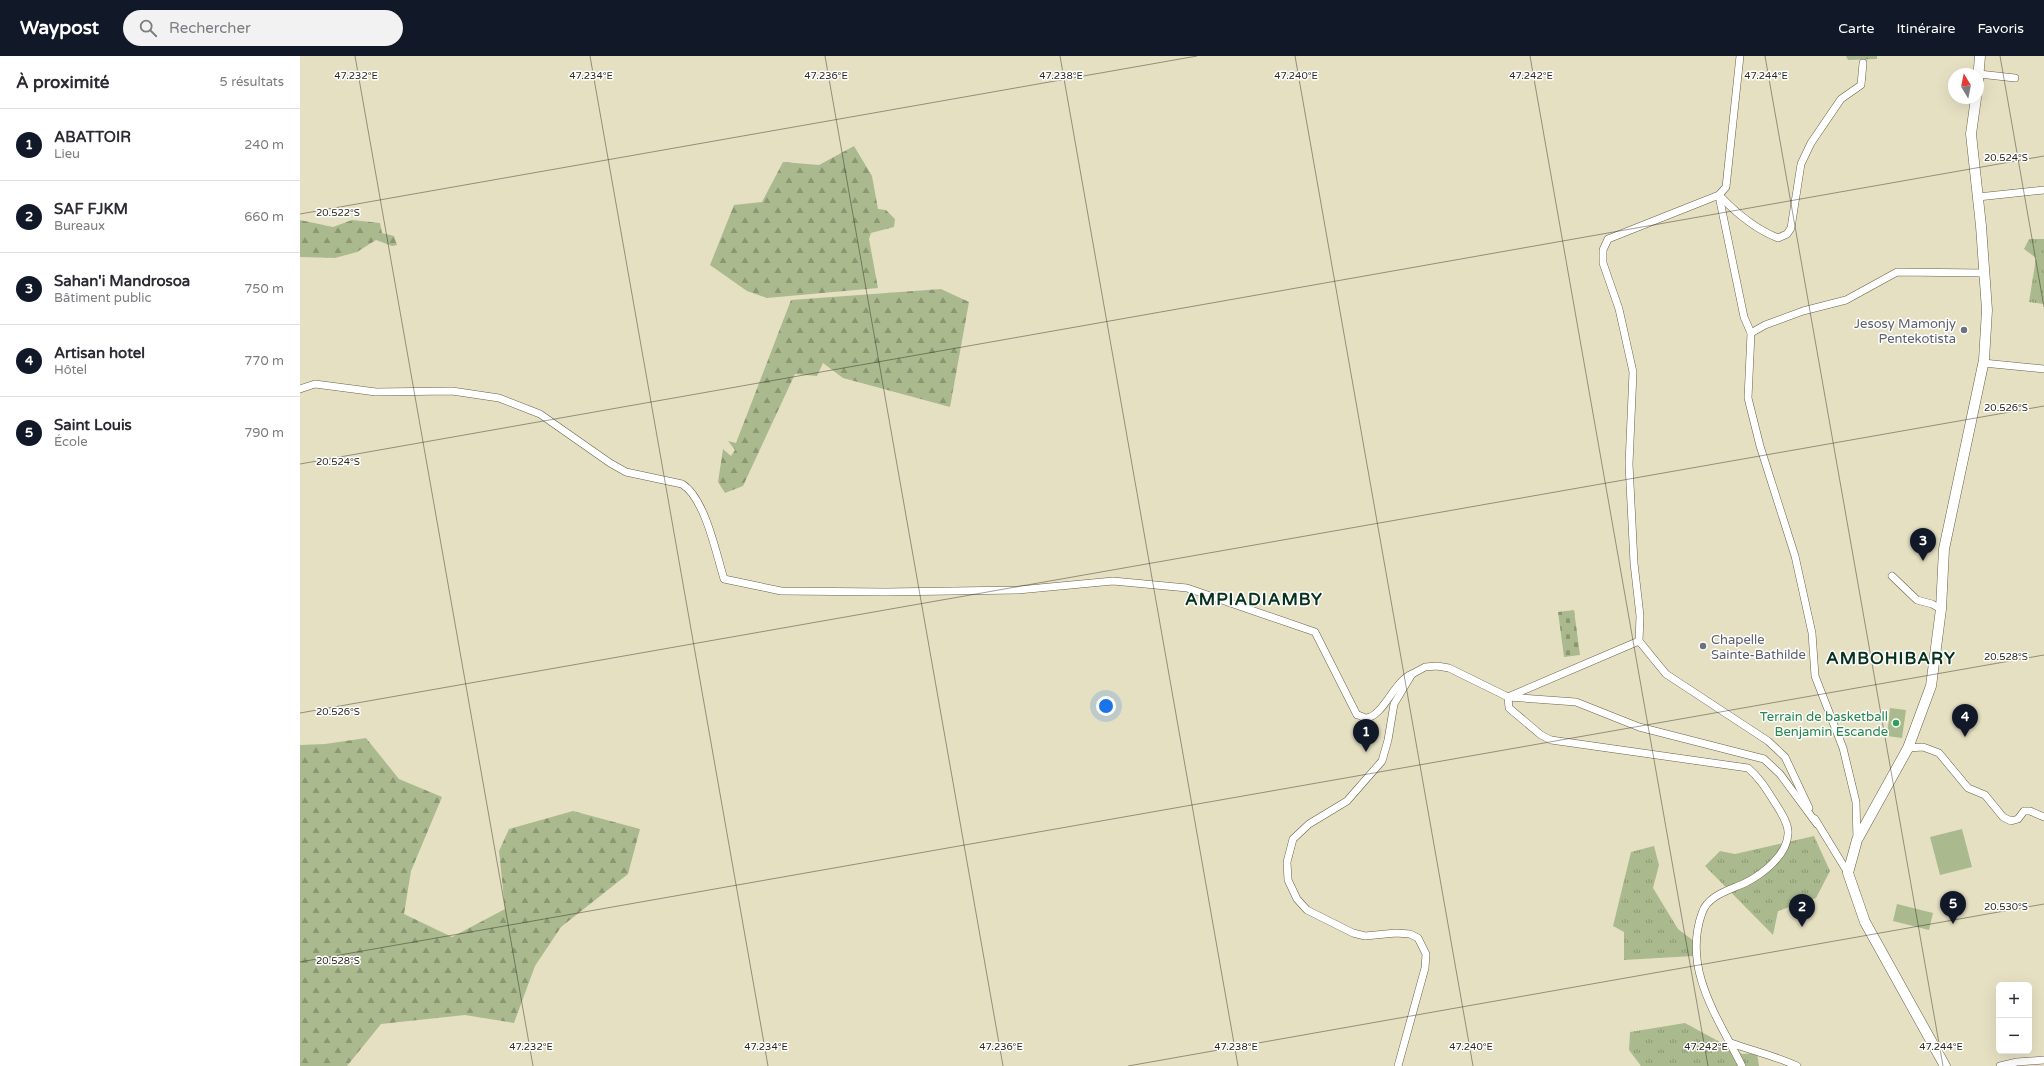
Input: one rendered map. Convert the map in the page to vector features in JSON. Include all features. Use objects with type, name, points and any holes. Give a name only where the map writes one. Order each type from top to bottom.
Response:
[{"type":"street","points":[[1740,56],[1726,187],[1719,195],[1608,239],[1603,250],[1603,263],[1619,309],[1633,372],[1630,464],[1634,563],[1640,616],[1639,641],[1666,674],[1768,741],[1785,757],[1817,824]]},
{"type":"street","points":[[1979,68],[1980,56]]},
{"type":"street","points":[[1719,195],[1736,212],[1766,233],[1778,238],[1787,234],[1791,228],[1795,209],[1801,164],[1811,143],[1841,99],[1861,85],[1863,63]]},
{"type":"street","points":[[1984,77],[2016,78]]},
{"type":"street","points":[[1848,873],[1857,840],[1908,748],[1931,686],[1940,609],[1944,549],[1983,363],[1987,310],[1978,197],[1971,134],[1975,104]]},
{"type":"street","points":[[1978,197],[2044,190]]},
{"type":"street","points":[[1719,195],[1744,317],[1751,333],[1748,398],[1760,446],[1795,556],[1812,633],[1815,676],[1843,748],[1856,802],[1857,840]]},
{"type":"street","points":[[1751,333],[1764,325],[1803,311],[1846,300],[1897,272],[1984,273]]},
{"type":"street","points":[[1983,363],[2044,369]]},
{"type":"street","points":[[300,389],[315,384],[376,392],[452,391],[499,398],[540,414],[610,463],[626,472],[682,484],[688,487],[700,503],[724,579],[781,591],[886,592],[1018,590],[1113,581],[1187,588],[1315,632],[1357,715],[1366,718],[1375,715],[1404,677],[1425,667],[1436,666],[1449,668],[1508,697],[1576,702],[1639,727],[1764,759],[1780,774],[1817,824],[1848,873],[1865,922],[1945,1066]]},
{"type":"street","points":[[1892,576],[1917,600],[1932,604],[1940,609]]},
{"type":"street","points":[[1508,697],[1639,641]]},
{"type":"street","points":[[1398,1066],[1425,968],[1426,954],[1423,945],[1418,938],[1410,934],[1396,933],[1365,936],[1353,932],[1307,910],[1297,899],[1288,880],[1287,862],[1293,839],[1309,824],[1347,801],[1382,761],[1388,740],[1394,704],[1412,674]]},
{"type":"street","points":[[1508,697],[1509,708],[1541,735],[1550,740],[1748,768],[1759,777],[1784,818],[1788,834],[1783,851],[1766,869],[1754,878],[1709,901],[1702,911],[1697,930],[1699,976],[1719,1023],[1742,1066]]},
{"type":"street","points":[[1908,748],[1923,747],[1939,753],[1968,788],[1985,796],[2003,817],[2011,821],[2018,819],[2024,812],[2030,811],[2044,817]]},
{"type":"street","points":[[1731,1043],[1757,1053],[1785,1060],[1797,1066]]},
{"type":"street","points":[[2000,1066],[2017,1062],[2044,1060]]},
{"type":"green space","points":[[1846,56],[1877,56],[1877,59],[1848,60]]},
{"type":"green space","points":[[854,146],[872,176],[878,209],[886,210],[895,219],[894,227],[871,233],[869,239],[878,288],[767,298],[747,291],[710,265],[734,205],[762,202],[783,162],[819,165]]},
{"type":"green space","points":[[300,220],[333,227],[352,220],[380,223],[382,233],[394,236],[397,245],[392,246],[376,240],[357,252],[335,258],[300,257]]},
{"type":"green space","points":[[2029,239],[2044,239],[2044,304],[2029,302],[2036,258],[2024,249]]},
{"type":"green space","points":[[941,289],[969,302],[950,407],[843,378],[823,363],[817,376],[795,374],[743,486],[725,493],[718,482],[723,449],[731,456],[735,450],[728,441],[736,443],[791,300]]},
{"type":"green space","points":[[1574,610],[1580,655],[1564,657],[1558,612]]},
{"type":"green space","name":"Terrain de basketball Benjamin Escande","points":[[1890,708],[1906,710],[1902,738],[1887,736]]},
{"type":"green space","points":[[366,738],[399,779],[442,797],[411,871],[404,914],[452,937],[505,909],[499,851],[509,829],[573,811],[640,829],[628,874],[561,927],[535,966],[514,1023],[465,1015],[381,1024],[347,1066],[300,1066],[300,745],[325,744]]},
{"type":"green space","points":[[1962,829],[1972,867],[1940,875],[1930,837]]},
{"type":"green space","points":[[1814,836],[1830,871],[1816,898],[1778,911],[1773,935],[1705,866],[1720,851],[1735,854]]},
{"type":"green space","points":[[1654,846],[1659,865],[1653,888],[1678,929],[1695,942],[1693,956],[1624,960],[1624,932],[1613,926],[1631,852]]},
{"type":"green space","points":[[1897,904],[1933,913],[1929,930],[1893,921]]},
{"type":"green space","points":[[1685,1023],[1742,1054],[1757,1053],[1759,1066],[1641,1066],[1629,1050],[1630,1032]]},
{"type":"place","name":"Jesosy Mamonjy Pentekotista","points":[[1964,330]]},
{"type":"place","name":"Sahan'i Mandrosoa","points":[[1923,561]]},
{"type":"place","name":"Chapelle Sainte-Bathilde","points":[[1703,646]]},
{"type":"place","name":"Terrain de basketball Benjamin Escande","points":[[1896,723]]},
{"type":"place","name":"Artisan hotel","points":[[1965,737]]},
{"type":"place","name":"ABATTOIR","points":[[1366,752]]},
{"type":"place","name":"Saint Louis","points":[[1953,924]]},
{"type":"place","name":"SAF FJKM","points":[[1802,927]]},
{"type":"district","name":"AMPIADIAMBY","points":[[1254,599]]},
{"type":"district","name":"AMBOHIBARY","points":[[1891,658]]}]
